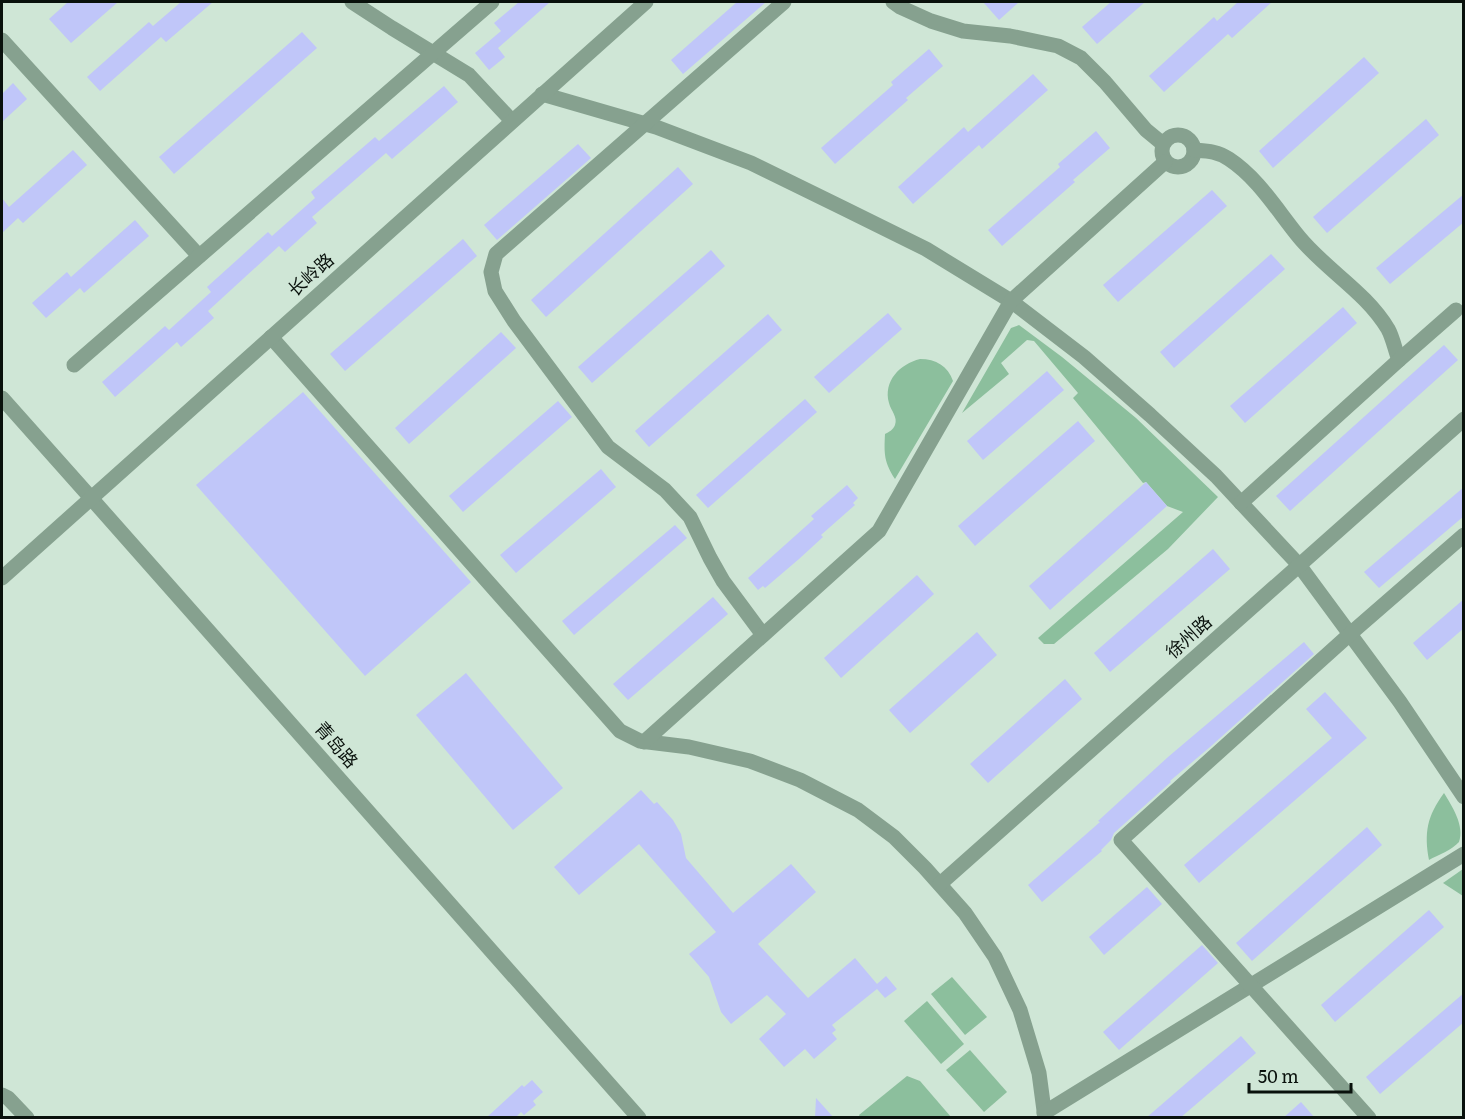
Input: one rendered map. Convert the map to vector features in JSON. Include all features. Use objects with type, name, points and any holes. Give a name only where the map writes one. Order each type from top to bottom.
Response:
[{"type":"street","points":[[352,2],[469,75],[512,121]]},
{"type":"street","points":[[373,2],[376,17]]},
{"type":"street","points":[[74,365],[492,2]]},
{"type":"street","name":"长岭路","points":[[2,578],[645,2]]},
{"type":"street","points":[[763,635],[723,581],[690,517],[665,490],[608,447],[514,321],[495,291],[491,272],[496,254],[784,2]]},
{"type":"street","points":[[893,2],[931,21],[963,31],[1010,36],[1058,46],[1081,58],[1146,130],[1163,144]]},
{"type":"street","points":[[2,40],[199,256]]},
{"type":"street","points":[[542,94],[656,127],[751,164],[926,249],[1011,301],[1084,357],[1150,415],[1216,476],[1299,565],[1400,702],[1464,797]]},
{"type":"street","points":[[1179,135],[1190,140],[1194,150],[1189,163],[1183,167],[1177,167],[1165,162],[1161,150],[1167,139],[1179,135]]},
{"type":"street","points":[[1194,150],[1215,151],[1247,174],[1300,239],[1359,293],[1374,311],[1389,330],[1399,360]]},
{"type":"street","points":[[644,742],[879,531],[1011,301],[1165,162]]},
{"type":"street","points":[[1241,502],[1456,310]]},
{"type":"street","points":[[271,337],[620,731],[644,742],[689,747],[750,760],[800,780],[858,810],[894,837],[925,868],[965,913],[995,957],[1020,1010],[1039,1073],[1045,1115],[1464,854]]},
{"type":"street","name":"青岛路","points":[[2,399],[639,1118]]},
{"type":"street","name":"徐州路","points":[[940,884],[1464,419]]},
{"type":"street","points":[[1369,1118],[1121,840],[1464,535]]},
{"type":"street","points":[[2,1095],[8,1098],[27,1118]]},
{"type":"green space","points":[[1019,325],[1136,418],[1218,497],[1168,549],[1054,644],[1044,644],[1038,638],[1183,512],[1167,506],[1146,482],[1143,483],[1073,398],[1078,393],[1034,341],[1027,340],[1001,363],[1009,374],[962,413],[1011,328]]},
{"type":"green space","points":[[920,359],[941,364],[953,381],[895,479],[885,453],[885,434],[892,430],[896,422],[889,403],[888,388],[900,369]]},
{"type":"green space","points":[[1444,793],[1457,816],[1460,829],[1459,842],[1429,860],[1428,825]]},
{"type":"green space","points":[[1463,869],[1463,896],[1443,883]]},
{"type":"green space","points":[[952,977],[987,1017],[965,1035],[931,994]]},
{"type":"green space","points":[[927,1001],[964,1044],[941,1064],[904,1021]]},
{"type":"green space","points":[[970,1050],[1007,1092],[984,1112],[946,1070]]},
{"type":"green space","points":[[907,1076],[920,1081],[951,1117],[860,1117],[859,1115]]},
{"type":"building","points":[[68,2],[118,2],[71,43],[49,19]]},
{"type":"building","points":[[181,2],[213,2],[166,42],[161,37],[100,91],[87,77],[149,22],[153,26]]},
{"type":"building","points":[[519,2],[550,2],[498,48],[505,57],[489,70],[475,53],[501,31],[494,23]]},
{"type":"building","points":[[737,2],[766,2],[683,74],[671,60]]},
{"type":"building","points":[[983,2],[1019,2],[999,20]]},
{"type":"building","points":[[1111,2],[1145,2],[1097,44],[1082,27]]},
{"type":"building","points":[[1238,2],[1272,2],[1232,38],[1228,34],[1164,92],[1149,76],[1214,17],[1217,21]]},
{"type":"building","points":[[302,32],[317,48],[174,174],[159,157]]},
{"type":"building","points":[[929,49],[943,66],[835,164],[821,148],[893,85],[891,82]]},
{"type":"building","points":[[1364,57],[1379,73],[1273,168],[1259,151]]},
{"type":"building","points":[[1033,74],[1048,90],[982,149],[979,145],[913,204],[898,187],[964,127],[968,132]]},
{"type":"building","points":[[13,83],[27,99],[2,122],[2,94]]},
{"type":"building","points":[[444,86],[458,102],[392,159],[386,153],[312,217],[317,223],[285,252],[279,246],[208,311],[214,318],[181,347],[177,342],[115,397],[102,382],[165,326],[169,330],[211,292],[207,287],[268,232],[272,236],[315,198],[311,192],[375,137],[379,141]]},
{"type":"building","points":[[1426,119],[1439,135],[1327,233],[1313,217]]},
{"type":"building","points":[[1096,131],[1110,148],[1002,246],[988,230],[1060,167],[1058,164]]},
{"type":"building","points":[[578,144],[591,158],[497,240],[484,225]]},
{"type":"building","points":[[73,150],[87,165],[23,223],[18,218],[2,233],[2,198],[9,207]]},
{"type":"building","points":[[678,167],[693,184],[546,317],[531,300]]},
{"type":"building","points":[[1212,190],[1227,206],[1118,302],[1103,285]]},
{"type":"building","points":[[1464,194],[1464,222],[1390,284],[1376,268]]},
{"type":"building","points":[[135,220],[149,236],[84,293],[80,288],[46,318],[32,303],[67,272],[71,277]]},
{"type":"building","points":[[463,239],[477,256],[345,371],[330,354]]},
{"type":"building","points":[[711,250],[725,266],[592,383],[578,367]]},
{"type":"building","points":[[1271,254],[1285,269],[1174,368],[1160,352]]},
{"type":"building","points":[[1343,307],[1357,323],[1245,423],[1230,406]]},
{"type":"building","points":[[888,313],[902,329],[829,393],[814,377]]},
{"type":"building","points":[[768,314],[782,330],[649,447],[635,431]]},
{"type":"building","points":[[501,332],[516,348],[409,444],[395,428]]},
{"type":"building","points":[[1444,345],[1458,360],[1290,511],[1276,496]]},
{"type":"building","points":[[1047,371],[1064,390],[983,460],[967,441]]},
{"type":"building","points":[[303,392],[471,582],[365,676],[196,485]]},
{"type":"building","points":[[805,399],[817,412],[708,508],[696,495]]},
{"type":"building","points":[[558,401],[572,417],[463,512],[449,496]]},
{"type":"building","points":[[1078,421],[1095,441],[975,546],[958,526]]},
{"type":"building","points":[[601,469],[616,487],[516,573],[500,555]]},
{"type":"building","points":[[1146,482],[1167,506],[1050,610],[1029,586]]},
{"type":"building","points":[[847,485],[858,498],[853,503],[855,505],[821,535],[823,537],[799,559],[765,588],[763,586],[758,590],[748,578],[814,519],[811,516]]},
{"type":"building","points":[[1464,487],[1464,516],[1379,588],[1364,572]]},
{"type":"building","points":[[675,525],[687,538],[574,635],[562,621]]},
{"type":"building","points":[[1213,549],[1230,569],[1110,672],[1094,653]]},
{"type":"building","points":[[917,575],[934,594],[841,678],[824,658]]},
{"type":"building","points":[[713,597],[728,614],[628,700],[613,684]]},
{"type":"building","points":[[1464,599],[1464,628],[1427,660],[1413,643]]},
{"type":"building","points":[[977,632],[997,655],[910,733],[889,710]]},
{"type":"building","points":[[1304,642],[1314,654],[1170,781],[1114,833],[1102,851],[1042,902],[1028,885],[1100,822],[1098,821],[1168,757]]},
{"type":"building","points":[[466,673],[563,788],[513,830],[416,715]]},
{"type":"building","points":[[1065,679],[1082,699],[988,783],[970,764]]},
{"type":"building","points":[[1325,692],[1367,738],[1199,883],[1184,865],[1332,738],[1306,709]]},
{"type":"building","points":[[641,790],[654,804],[657,802],[673,820],[681,834],[686,858],[733,913],[791,864],[816,892],[758,944],[808,998],[855,958],[877,984],[886,976],[897,989],[885,998],[877,989],[832,1025],[836,1030],[832,1033],[837,1039],[814,1059],[805,1049],[784,1067],[759,1039],[786,1014],[767,995],[731,1024],[721,1012],[709,977],[689,954],[716,932],[639,844],[579,895],[554,867]]},
{"type":"building","points":[[1367,827],[1382,845],[1252,961],[1236,943]]},
{"type":"building","points":[[1147,887],[1162,904],[1104,955],[1089,937]]},
{"type":"building","points":[[1429,910],[1444,927],[1335,1022],[1321,1005]]},
{"type":"building","points":[[1202,945],[1218,963],[1119,1050],[1103,1032]]},
{"type":"building","points":[[1464,993],[1464,1022],[1380,1094],[1366,1077]]},
{"type":"building","points":[[1241,1036],[1256,1053],[1180,1118],[1146,1118]]},
{"type":"building","points":[[532,1080],[543,1092],[533,1101],[536,1105],[524,1115],[521,1112],[515,1118],[486,1118],[522,1085],[524,1087]]},
{"type":"building","points":[[816,1098],[834,1118],[815,1118]]},
{"type":"building","points":[[1301,1102],[1315,1118],[1283,1118]]}]
